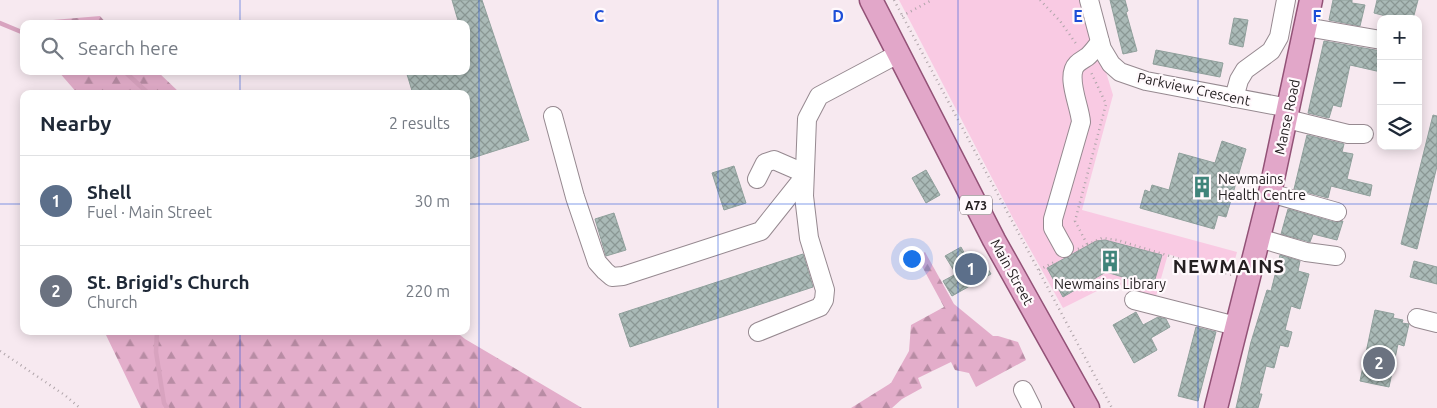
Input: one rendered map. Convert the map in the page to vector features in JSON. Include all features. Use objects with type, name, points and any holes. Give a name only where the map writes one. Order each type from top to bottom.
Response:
[{"type":"main road","name":"Main Street","points":[[871,0],[893,21],[898,54],[994,240],[1088,408]]},
{"type":"main road","name":"Manse Road","points":[[1216,408],[1270,193],[1311,0]]},
{"type":"street","name":"Parkview Crescent","points":[[1088,0],[1100,42],[1111,64],[1120,72],[1146,81],[1234,98],[1288,113],[1348,134],[1364,134]]},
{"type":"street","points":[[1234,98],[1239,80],[1245,70],[1271,51],[1279,38],[1286,0]]},
{"type":"street","points":[[1306,27],[1377,39]]},
{"type":"street","points":[[1066,253],[1054,228],[1053,219],[1082,122],[1072,80],[1072,72],[1077,64],[1100,42]]},
{"type":"street","points":[[758,332],[820,307],[824,300],[825,290],[809,238],[804,196],[807,119],[819,96],[898,54]]},
{"type":"street","points":[[553,116],[597,262],[612,277],[623,276],[761,231],[804,175]]},
{"type":"street","points":[[757,179],[765,163],[774,160],[804,175]]},
{"type":"street","points":[[1270,193],[1337,212]]},
{"type":"street","points":[[1259,238],[1306,252],[1336,256]]},
{"type":"street","points":[[1134,300],[1236,326]]},
{"type":"street","points":[[1417,318],[1437,323]]},
{"type":"street","points":[[1023,390],[1032,408]]},
{"type":"path","points":[[894,0],[893,21],[1039,270],[1112,408]]},
{"type":"path","points":[[893,21],[932,0]]},
{"type":"path","points":[[1039,270],[1066,253],[1102,238],[1117,240],[1248,280]]},
{"type":"path","points":[[0,351],[66,396],[80,408]]},
{"type":"green space","points":[[100,16],[104,20],[53,20]]},
{"type":"green space","points":[[61,75],[161,75],[177,90],[75,90]]},
{"type":"green space","points":[[925,252],[954,304],[993,336],[1018,342],[1026,360],[976,387],[969,373],[955,370],[951,362],[918,378],[922,388],[902,399],[892,408],[851,408],[891,383],[909,351],[911,325],[944,307],[917,257]]},
{"type":"green space","points":[[106,335],[460,335],[582,408],[141,408]]},
{"type":"shaded area","points":[[899,0],[1084,0],[1113,95],[1082,210],[1237,252],[1231,274],[1168,254],[1156,296],[1109,285],[1063,308],[1016,224]]},
{"type":"building","points":[[452,0],[482,0],[529,140],[470,159],[470,90],[412,90],[407,75],[470,75],[470,20],[458,20]]},
{"type":"building","points":[[1110,0],[1125,0],[1128,11],[1126,12],[1137,51],[1123,54]]},
{"type":"building","points":[[1333,0],[1352,0],[1352,3],[1365,5],[1360,26],[1329,20]]},
{"type":"building","points":[[1377,0],[1418,0],[1414,15],[1382,15],[1374,13]]},
{"type":"building","points":[[1234,18],[1248,20],[1243,47],[1229,44]]},
{"type":"building","points":[[1324,41],[1377,50],[1377,71],[1350,65],[1341,107],[1333,105],[1329,118],[1308,113]]},
{"type":"building","points":[[1156,50],[1223,63],[1220,77],[1153,64]]},
{"type":"building","points":[[1433,115],[1437,116],[1437,166],[1417,249],[1401,244]]},
{"type":"building","points":[[1307,135],[1344,144],[1342,152],[1353,154],[1347,179],[1372,185],[1370,196],[1331,186],[1328,198],[1294,189]]},
{"type":"building","name":"Newmains Health Centre","points":[[1222,141],[1246,149],[1226,217],[1218,215],[1214,229],[1140,208],[1145,190],[1150,192],[1152,185],[1169,190],[1179,153],[1215,163]]},
{"type":"building","points":[[734,166],[746,203],[724,210],[712,173]]},
{"type":"building","points":[[926,170],[940,195],[926,203],[912,178]]},
{"type":"building","points":[[1288,209],[1334,222],[1343,221],[1337,240],[1313,234],[1310,242],[1281,234]]},
{"type":"building","points":[[614,213],[626,250],[606,256],[595,219]]},
{"type":"building","name":"Newmains Library","points":[[1105,240],[1162,255],[1153,286],[1106,272],[1063,297],[1047,268],[1096,241]]},
{"type":"building","points":[[961,247],[971,265],[982,259],[991,274],[952,296],[943,281],[956,274],[945,256]]},
{"type":"building","points":[[803,254],[813,287],[630,347],[619,314]]},
{"type":"building","points":[[1280,255],[1300,261],[1298,271],[1309,274],[1300,309],[1291,306],[1285,330],[1292,332],[1288,347],[1280,345],[1274,368],[1266,366],[1259,394],[1262,394],[1258,408],[1236,408],[1251,342],[1267,290],[1271,291]]},
{"type":"building","points":[[1414,261],[1437,267],[1437,284],[1410,277]]},
{"type":"building","points":[[1375,310],[1394,314],[1393,318],[1403,320],[1402,323],[1409,324],[1404,346],[1398,344],[1389,387],[1360,381]]},
{"type":"building","points":[[1136,312],[1143,325],[1158,317],[1166,319],[1170,327],[1151,338],[1157,350],[1134,363],[1113,325]]},
{"type":"building","points":[[1196,327],[1216,332],[1198,401],[1178,396]]},
{"type":"waterway","points":[[0,23],[20,31]]},
{"type":"waterway","points":[[128,75],[145,90]]},
{"type":"waterway","points":[[157,335],[156,352],[164,403],[167,408]]},
{"type":"place","name":"Newmains Health Centre","points":[[1202,187]]},
{"type":"place","name":"Newmains Library","points":[[1110,261]]},
{"type":"place","name":"Shell","points":[[971,269]]},
{"type":"place","name":"St. Brigid's Church","points":[[1379,363]]},
{"type":"district","name":"NEWMAINS","points":[[1229,266]]}]
